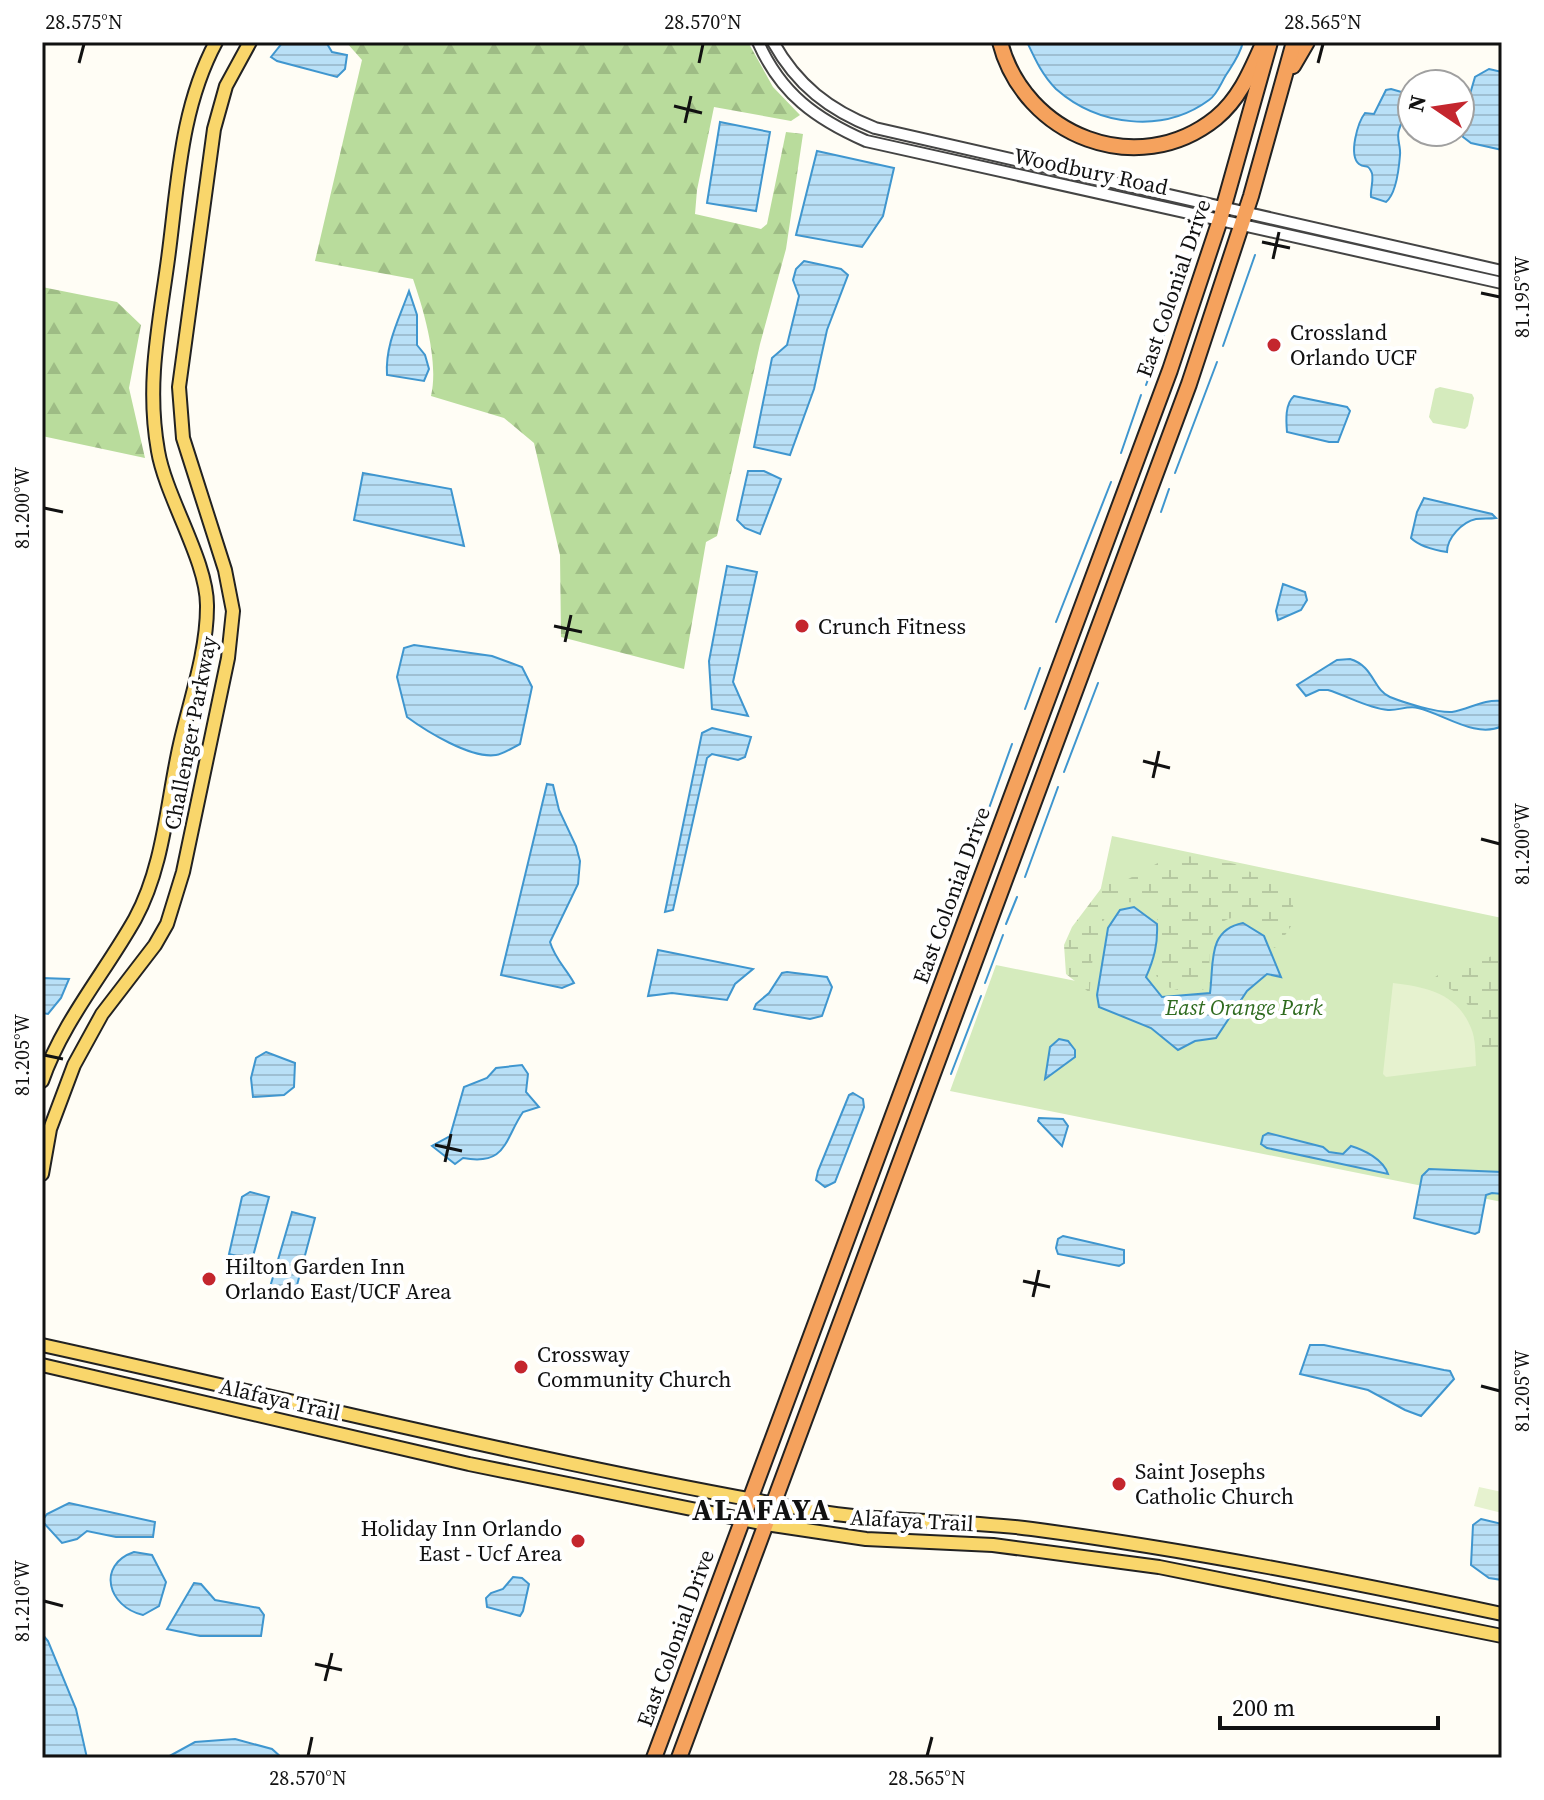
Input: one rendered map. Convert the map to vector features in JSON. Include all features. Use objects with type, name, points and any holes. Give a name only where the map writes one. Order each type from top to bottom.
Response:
[{"type":"highway","points":[[1000,42],[1016,82],[1047,117],[1090,140],[1136,146],[1182,137],[1217,116],[1240,91],[1267,42]]},
{"type":"highway","name":"East Colonial Drive","points":[[654,1758],[1170,370],[1222,213],[1267,42]]},
{"type":"highway","name":"East Colonial Drive","points":[[679,1758],[1209,329],[1294,42]]},
{"type":"highway","points":[[1284,80],[1307,42]]},
{"type":"highway","points":[[994,844],[996,871],[1004,881]]},
{"type":"highway","points":[[983,873],[993,890],[993,910]]},
{"type":"main road","name":"Challenger Parkway","points":[[42,1081],[50,1057],[81,1002],[136,918],[154,873],[201,651],[207,605],[200,573],[158,455],[151,384],[186,122],[200,76],[216,42]]},
{"type":"main road","name":"Challenger Parkway","points":[[42,1174],[50,1129],[74,1065],[102,1014],[155,945],[167,924],[183,872],[228,658],[233,611],[228,584],[183,438],[179,387],[214,129],[226,86],[250,42]]},
{"type":"main road","name":"Alafaya Trail","points":[[42,1345],[508,1451],[751,1499],[844,1515],[989,1524],[1201,1553],[1502,1614]]},
{"type":"main road","name":"Alafaya Trail","points":[[42,1365],[469,1464],[743,1520],[866,1539],[960,1543],[1172,1569],[1502,1636]]},
{"type":"main road","points":[[265,1415],[288,1411],[297,1402]]},
{"type":"main road","points":[[291,1421],[303,1413],[324,1408]]},
{"type":"main road","points":[[469,1464],[493,1461],[508,1451]]},
{"type":"main road","points":[[930,1542],[953,1533],[960,1522]]},
{"type":"main road","points":[[960,1543],[970,1531],[989,1524]]},
{"type":"main road","points":[[1045,1552],[1057,1544],[1064,1533]]},
{"type":"street","name":"Woodbury Road","points":[[758,42],[779,80],[799,101],[834,127],[886,147],[1222,213]]},
{"type":"street","name":"Woodbury Road","points":[[773,42],[787,66],[815,97],[838,112],[875,128],[1502,283]]},
{"type":"street","points":[[834,127],[861,131],[875,128]]},
{"type":"street","name":"Woodbury Road","points":[[1244,219],[1502,271]]},
{"type":"green space","points":[[346,42],[748,42],[773,87],[800,115],[791,121],[714,107],[695,214],[761,229],[767,224],[786,132],[803,134],[786,249],[760,344],[717,536],[706,542],[684,669],[561,637],[560,555],[534,443],[504,418],[431,396],[432,352],[413,279],[315,261],[362,60]]},
{"type":"green space","points":[[42,287],[117,302],[141,325],[129,388],[145,458],[42,436]]},
{"type":"green space","points":[[1440,387],[1472,394],[1474,398],[1465,429],[1433,423],[1429,417],[1435,389]]},
{"type":"green space","name":"East Orange Park","points":[[1112,836],[1502,918],[1502,1202],[950,1091],[996,965],[1081,982]]},
{"type":"green space","points":[[1196,856],[1235,864],[1247,871],[1286,881],[1295,920],[1278,946],[1274,948],[1270,938],[1255,923],[1236,917],[1227,920],[1218,926],[1210,942],[1209,987],[1197,991],[1174,989],[1162,983],[1155,973],[1161,938],[1159,922],[1145,907],[1124,903],[1113,908],[1099,933],[1090,993],[1066,974],[1064,945],[1072,927],[1106,882],[1119,884],[1167,858]]},
{"type":"green space","points":[[1502,953],[1502,1049],[1481,1057],[1479,1029],[1466,1003],[1452,990],[1427,983],[1442,972]]},
{"type":"green space","points":[[1393,983],[1439,994],[1458,1007],[1473,1032],[1476,1066],[1386,1077],[1383,1074]]},
{"type":"green space","points":[[1479,1487],[1502,1492],[1502,1513],[1474,1506]]},
{"type":"water","points":[[283,42],[326,42],[332,52],[347,55],[345,69],[337,77],[277,61],[271,57]]},
{"type":"water","points":[[1027,42],[1243,42],[1212,98],[1172,118],[1131,121],[1091,111],[1056,89],[1039,67]]},
{"type":"water","points":[[1489,69],[1502,72],[1502,150],[1476,144],[1476,76]]},
{"type":"water","points":[[1386,90],[1396,90],[1396,148],[1399,148],[1400,155],[1396,180],[1386,202],[1371,197],[1372,174],[1368,167],[1356,160],[1354,146],[1365,113],[1374,114]]},
{"type":"water","points":[[720,122],[770,132],[756,211],[707,203]]},
{"type":"water","points":[[817,151],[894,168],[883,216],[862,247],[796,235]]},
{"type":"water","points":[[804,261],[841,269],[848,275],[827,330],[814,389],[790,455],[754,447],[772,358],[787,345],[799,296],[793,280],[796,269]]},
{"type":"water","points":[[409,291],[417,315],[417,345],[425,355],[429,369],[424,381],[387,375],[390,343]]},
{"type":"water","points":[[1294,396],[1347,407],[1350,411],[1338,442],[1287,432],[1286,417]]},
{"type":"water","points":[[748,471],[764,471],[781,479],[760,534],[745,528],[737,520]]},
{"type":"water","points":[[363,473],[451,489],[464,546],[354,520]]},
{"type":"water","points":[[1424,498],[1492,514],[1496,518],[1466,523],[1452,536],[1447,552],[1432,549],[1411,538]]},
{"type":"water","points":[[727,566],[757,572],[733,682],[748,716],[712,709],[709,661]]},
{"type":"water","points":[[1283,584],[1305,592],[1307,600],[1301,610],[1278,620],[1276,611]]},
{"type":"water","points":[[414,645],[492,656],[522,667],[532,687],[520,744],[496,755],[474,753],[437,736],[407,717],[397,677],[404,648]]},
{"type":"water","points":[[1350,659],[1369,672],[1384,694],[1421,707],[1452,712],[1489,701],[1502,701],[1502,726],[1482,730],[1471,728],[1418,708],[1380,709],[1328,690],[1306,696],[1297,685],[1337,660]]},
{"type":"water","points":[[712,728],[751,737],[745,757],[738,760],[712,754],[707,758],[673,910],[665,912],[702,733]]},
{"type":"water","points":[[547,784],[553,785],[559,810],[580,861],[578,884],[550,942],[574,983],[562,988],[501,975]]},
{"type":"water","points":[[1134,907],[1157,924],[1155,951],[1146,977],[1162,997],[1210,993],[1214,949],[1218,940],[1231,927],[1243,923],[1264,936],[1281,977],[1267,974],[1247,991],[1216,1038],[1195,1041],[1178,1050],[1151,1028],[1099,1007],[1097,995],[1108,928],[1120,910]]},
{"type":"water","points":[[658,950],[753,969],[735,984],[727,1000],[672,993],[648,996]]},
{"type":"water","points":[[782,973],[827,977],[832,987],[822,1016],[810,1019],[754,1009]]},
{"type":"water","points":[[42,978],[69,979],[61,998],[48,1014],[42,1013]]},
{"type":"water","points":[[1059,1039],[1068,1041],[1075,1050],[1075,1057],[1045,1079],[1050,1047]]},
{"type":"water","points":[[266,1052],[295,1063],[294,1087],[284,1095],[253,1097],[251,1078],[256,1058]]},
{"type":"water","points":[[522,1065],[528,1074],[526,1092],[539,1107],[523,1112],[496,1154],[488,1158],[463,1158],[455,1164],[432,1146],[450,1136],[464,1087],[487,1078],[496,1068]]},
{"type":"water","points":[[853,1093],[863,1099],[864,1107],[835,1182],[825,1187],[816,1180],[818,1171],[849,1095]]},
{"type":"water","points":[[1039,1118],[1063,1119],[1068,1126],[1062,1146],[1038,1121]]},
{"type":"water","points":[[1268,1133],[1323,1147],[1329,1152],[1343,1154],[1351,1146],[1378,1160],[1388,1174],[1267,1148],[1261,1144],[1263,1136]]},
{"type":"water","points":[[1429,1169],[1502,1172],[1502,1194],[1486,1195],[1479,1232],[1475,1234],[1414,1218],[1422,1176]]},
{"type":"water","points":[[250,1192],[269,1197],[252,1260],[229,1254],[242,1197]]},
{"type":"water","points":[[292,1212],[315,1218],[293,1300],[268,1294]]},
{"type":"water","points":[[1063,1236],[1124,1250],[1124,1263],[1119,1266],[1058,1254],[1058,1239]]},
{"type":"water","points":[[1310,1345],[1324,1345],[1450,1371],[1454,1379],[1421,1416],[1368,1390],[1300,1374]]},
{"type":"water","points":[[69,1503],[155,1522],[153,1537],[116,1537],[87,1531],[77,1539],[62,1543],[42,1521],[47,1514]]},
{"type":"water","points":[[1481,1519],[1502,1524],[1502,1580],[1489,1578],[1471,1565],[1473,1525]]},
{"type":"water","points":[[134,1552],[152,1555],[166,1582],[159,1606],[143,1615],[121,1604],[111,1585],[114,1566]]},
{"type":"water","points":[[513,1577],[522,1578],[529,1584],[520,1616],[487,1607],[486,1598],[503,1589]]},
{"type":"water","points":[[194,1583],[201,1584],[215,1600],[259,1608],[264,1615],[261,1636],[200,1636],[167,1629]]},
{"type":"water","points":[[42,1634],[48,1641],[76,1709],[87,1758],[42,1758]]},
{"type":"water","points":[[235,1739],[272,1749],[282,1758],[166,1758],[195,1742]]},
{"type":"waterway","points":[[1177,299],[1195,245]]},
{"type":"waterway","points":[[1223,346],[1255,255]]},
{"type":"waterway","points":[[1169,321],[1172,315]]},
{"type":"waterway","points":[[1161,343],[1164,335]]},
{"type":"waterway","points":[[1175,473],[1217,362]]},
{"type":"waterway","points":[[1146,385],[1150,374]]},
{"type":"waterway","points":[[1121,453],[1141,395]]},
{"type":"waterway","points":[[1056,622],[1111,482]]},
{"type":"waterway","points":[[1161,512],[1169,489]]},
{"type":"waterway","points":[[1025,709],[1040,668]]},
{"type":"waterway","points":[[1064,772],[1098,683]]},
{"type":"waterway","points":[[973,853],[1012,744]]},
{"type":"waterway","points":[[1025,877],[1058,787]]},
{"type":"waterway","points":[[944,930],[962,886]]},
{"type":"waterway","points":[[1006,924],[1017,897]]},
{"type":"waterway","points":[[985,983],[1003,935]]},
{"type":"waterway","points":[[951,1074],[981,996]]},
{"type":"place","name":"Crossland Orlando UCF","points":[[1274,345]]},
{"type":"place","name":"Crunch Fitness","points":[[802,626]]},
{"type":"place","name":"Hilton Garden Inn Orlando East/UCF Area","points":[[209,1279]]},
{"type":"place","name":"Crossway Community Church","points":[[521,1367]]},
{"type":"place","name":"Saint Josephs Catholic Church","points":[[1119,1484]]},
{"type":"place","name":"Holiday Inn Orlando East - Ucf Area","points":[[578,1541]]},
{"type":"district","name":"ALAFAYA","points":[[762,1509]]}]
